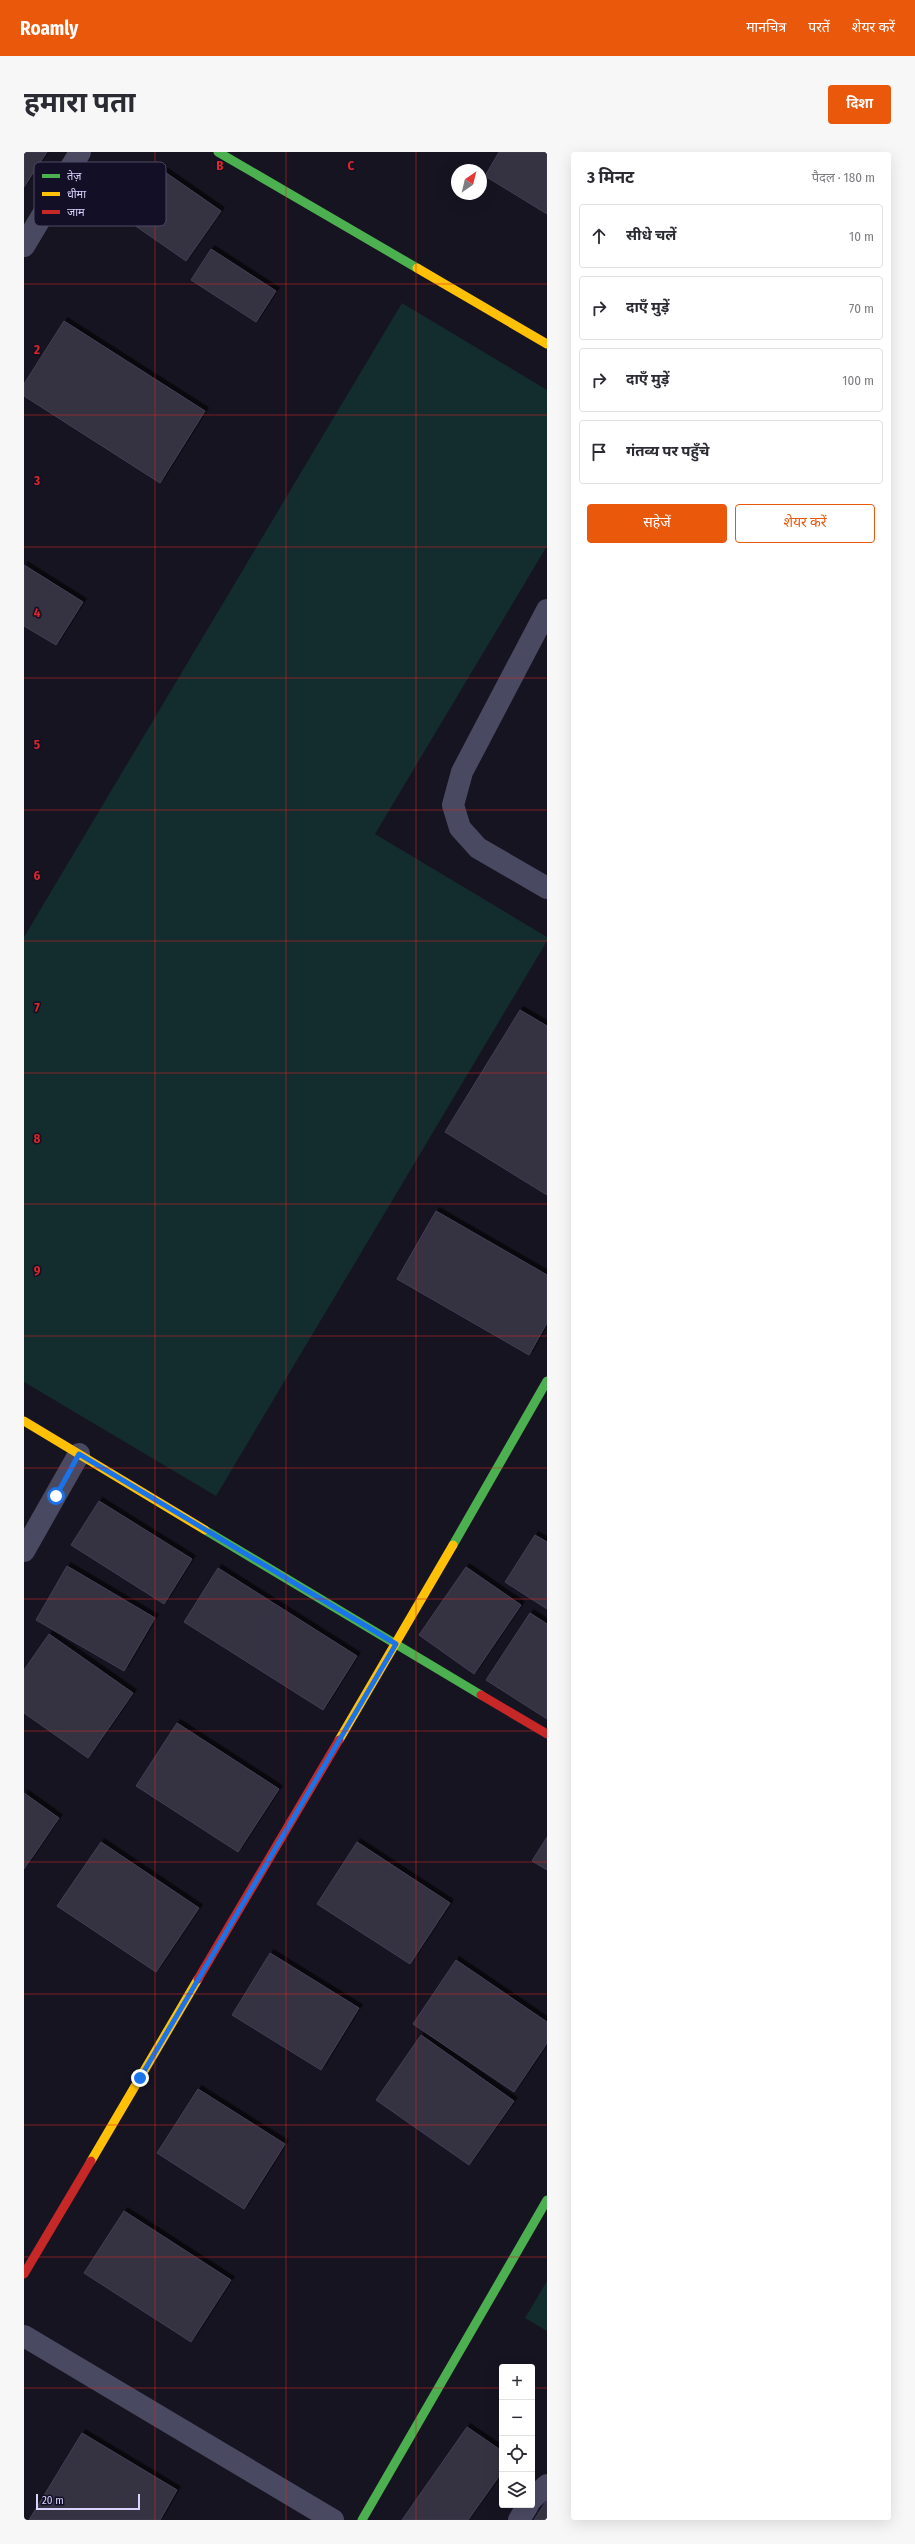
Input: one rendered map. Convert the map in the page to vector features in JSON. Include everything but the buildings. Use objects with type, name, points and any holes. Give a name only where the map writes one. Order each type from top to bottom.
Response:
[{"type":"street","points":[[74,162],[80,152]]},
{"type":"street","points":[[218,152],[547,344]]},
{"type":"street","points":[[24,246],[36,226]]},
{"type":"street","points":[[547,610],[462,772],[453,805],[460,828],[478,848],[547,888]]},
{"type":"street","points":[[24,2274],[396,1644],[547,1381]]},
{"type":"street","points":[[24,1421],[547,1734]]},
{"type":"street","points":[[24,1551],[79,1454]]},
{"type":"street","points":[[362,2520],[547,2200]]},
{"type":"street","points":[[24,2336],[333,2520]]},
{"type":"street","points":[[535,2496],[547,2485]]},
{"type":"street","points":[[519,2520],[526,2508]]},
{"type":"green space","points":[[402,303],[547,390],[547,546],[375,834],[547,937],[547,941],[216,1496],[24,1382],[24,937]]},
{"type":"green space","points":[[547,2281],[547,2331],[525,2318]]},
{"type":"traffic: fast","points":[[218,152],[417,268]]},
{"type":"traffic: fast","points":[[453,1545],[547,1381]]},
{"type":"traffic: fast","points":[[205,1530],[481,1695]]},
{"type":"traffic: fast","points":[[362,2520],[547,2200]]},
{"type":"traffic: slow","points":[[417,268],[547,344]]},
{"type":"traffic: slow","points":[[24,1421],[205,1530]]},
{"type":"traffic: slow","points":[[339,1740],[453,1545]]},
{"type":"traffic: slow","points":[[91,2161],[198,1979]]},
{"type":"traffic: jam","points":[[481,1695],[547,1734]]},
{"type":"traffic: jam","points":[[198,1979],[339,1740]]},
{"type":"traffic: jam","points":[[24,2274],[91,2161]]},
{"type":"route","points":[[56,1496],[79,1454],[396,1644],[140,2078]]}]
